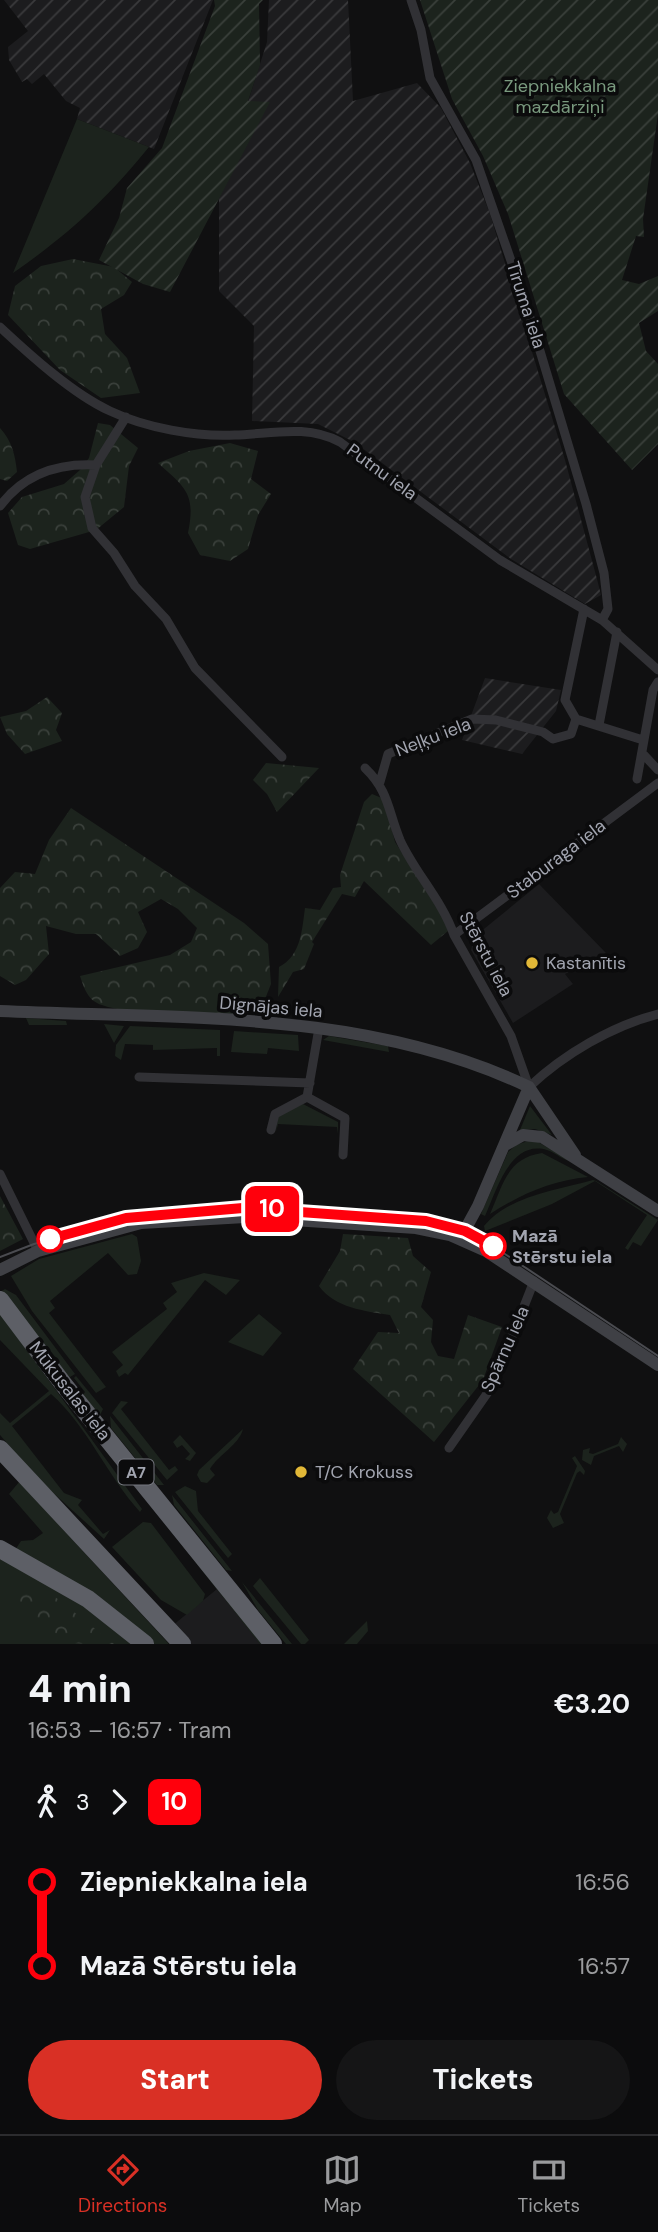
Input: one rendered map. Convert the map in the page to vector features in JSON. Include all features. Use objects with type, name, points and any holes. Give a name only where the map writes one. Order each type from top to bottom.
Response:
[{"type":"highway","name":"Mūkusalas iela","points":[[0,1300],[273,1644]]},
{"type":"highway","points":[[0,1449],[182,1644]]},
{"type":"highway","points":[[0,1549],[88,1599],[145,1644]]},
{"type":"main road","name":"Dignājas iela","points":[[0,1011],[319,1028],[424,1048],[468,1060],[529,1087]]},
{"type":"main road","points":[[460,1239],[506,1145],[529,1087]]},
{"type":"main road","name":"Stērstu iela","points":[[529,1087],[577,1158]]},
{"type":"main road","name":"Stērstu iela","points":[[506,1145],[523,1135],[536,1135],[577,1158],[658,1211]]},
{"type":"main road","points":[[0,1270],[38,1251],[139,1224],[220,1217],[416,1228],[460,1239],[534,1282],[658,1365]]},
{"type":"street","name":"Tīruma iela","points":[[411,0],[421,30],[430,78],[476,160],[525,301],[604,573],[608,609],[602,620]]},
{"type":"street","name":"Putnu iela","points":[[0,327],[96,404],[126,417],[211,435],[299,431],[317,432],[335,439],[353,449],[500,560],[602,620],[658,670]]},
{"type":"street","points":[[126,417],[96,465],[85,497],[92,528],[114,553],[135,586],[166,619],[206,680],[247,718],[282,757]]},
{"type":"street","points":[[0,506],[25,479],[75,464],[96,465]]},
{"type":"street","points":[[584,609],[565,700],[576,719],[643,740]]},
{"type":"street","points":[[598,725],[617,632]]},
{"type":"street","points":[[637,779],[644,755],[643,740],[653,690],[658,682]]},
{"type":"street","name":"Neļķu iela","points":[[380,782],[388,754],[472,719],[496,720],[561,739],[571,734],[576,719]]},
{"type":"street","points":[[644,755],[658,770]]},
{"type":"street","name":"Stērstu iela","points":[[365,768],[380,782],[400,839],[448,918],[454,935],[510,1036],[529,1087]]},
{"type":"street","name":"Staburaga iela","points":[[454,935],[658,783]]},
{"type":"street","points":[[529,1087],[545,1073],[612,1031],[658,1014]]},
{"type":"street","points":[[307,1097],[319,1028]]},
{"type":"street","points":[[139,1077],[310,1083]]},
{"type":"street","points":[[271,1130],[275,1114],[280,1109],[307,1097]]},
{"type":"street","points":[[307,1097],[345,1118],[343,1155]]},
{"type":"street","points":[[0,1174],[38,1251]]},
{"type":"street","name":"Spārnu iela","points":[[449,1448],[493,1385],[534,1282]]},
{"type":"shaded area","points":[[4,0],[213,0],[154,149],[77,119],[80,108],[66,101],[44,74],[32,84],[27,79],[22,82],[9,60],[8,47],[28,31]]},
{"type":"shaded area","points":[[269,0],[348,0],[353,101],[417,83],[441,108],[470,163],[490,214],[565,460],[598,583],[601,595],[585,604],[511,559],[354,442],[318,424],[252,421],[254,326],[219,291],[219,198],[269,103],[248,102],[267,42]]},
{"type":"shaded area","points":[[485,678],[561,690],[556,711],[522,754],[462,740]]},
{"type":"shaded area","name":"Kastanītis","points":[[539,884],[606,953],[565,974],[573,984],[513,1023],[471,950],[474,937]]},
{"type":"shaded area","points":[[217,1589],[262,1644],[189,1644],[172,1626]]},
{"type":"green space","points":[[214,0],[263,0],[259,4],[260,65],[248,101],[270,102],[170,292],[143,284],[99,260],[119,218],[127,188],[162,148],[215,6]]},
{"type":"green space","name":"Ziepniekkalna mazdārziņi","points":[[420,0],[658,0],[658,114],[643,219],[644,237],[636,236],[622,280],[639,284],[658,276],[658,311],[639,323],[646,351],[658,364],[658,444],[632,470],[564,394],[508,214],[483,156],[452,99]]},
{"type":"green space","points":[[77,119],[149,147],[86,215],[13,273]]},
{"type":"green space","points":[[73,259],[114,267],[132,282],[124,295],[101,309],[105,334],[127,358],[140,393],[101,398],[60,370],[8,315],[15,286],[41,266]]},
{"type":"green space","points":[[98,423],[110,425],[138,448],[129,466],[124,507],[96,530],[30,549],[18,545],[8,513],[22,497],[64,484],[80,470],[89,458]]},
{"type":"green space","points":[[0,428],[10,443],[17,472],[7,481],[0,479]]},
{"type":"green space","points":[[230,443],[258,451],[251,479],[271,494],[258,515],[248,549],[230,561],[200,555],[188,533],[191,509],[187,493],[158,463],[189,451]]},
{"type":"green space","points":[[47,697],[62,713],[56,730],[62,741],[25,754],[7,734],[0,717],[26,711]]},
{"type":"green space","points":[[266,763],[319,768],[277,812],[267,794],[253,780]]},
{"type":"green space","points":[[372,794],[384,799],[395,842],[444,919],[448,931],[431,945],[364,881],[355,897],[342,894],[312,942],[314,944],[304,969],[293,972],[278,997],[279,967],[296,949],[305,908],[320,910],[333,888],[341,887],[340,875],[364,802]]},
{"type":"green space","points":[[71,808],[244,923],[268,944],[271,984],[261,1009],[243,1015],[150,1013],[115,1009],[97,1003],[90,997],[80,976],[170,955],[191,942],[197,928],[178,909],[161,899],[138,912],[147,932],[138,948],[120,956],[96,934],[76,934],[46,926],[49,954],[26,980],[15,985],[0,976],[0,888],[15,872],[35,874],[49,840]]},
{"type":"green space","points":[[26,1018],[66,1021],[67,1025],[29,1025]]},
{"type":"green space","points":[[104,1024],[124,1026],[114,1043]]},
{"type":"green space","points":[[130,1026],[220,1030],[220,1056],[217,1056],[217,1048],[153,1050],[153,1045],[125,1044],[121,1060],[115,1056],[116,1045]]},
{"type":"green space","points":[[234,1031],[298,1035],[299,1051],[268,1048],[267,1054],[231,1052]]},
{"type":"green space","points":[[329,1036],[388,1046],[389,1052],[323,1040]]},
{"type":"green space","points":[[303,1104],[338,1122],[338,1134],[337,1127],[278,1124],[276,1132],[278,1115]]},
{"type":"green space","points":[[530,1106],[552,1135],[535,1129],[520,1130]]},
{"type":"green space","points":[[528,1141],[538,1142],[571,1161],[547,1150],[523,1152],[506,1170],[485,1216],[481,1214],[508,1152],[516,1145]]},
{"type":"green space","points":[[542,1153],[588,1177],[562,1181],[537,1190],[490,1214],[508,1174],[521,1161]]},
{"type":"green space","points":[[593,1180],[596,1181],[658,1220],[641,1246],[633,1242],[628,1250],[625,1248],[647,1215],[595,1181],[552,1204],[485,1231],[484,1226],[494,1216],[520,1201]]},
{"type":"green space","points":[[0,1196],[23,1239],[0,1251]]},
{"type":"green space","points":[[132,1234],[137,1237],[141,1261],[137,1274],[128,1275],[108,1253],[50,1301],[55,1308],[49,1313],[106,1387],[96,1393],[32,1311],[11,1276],[39,1259]]},
{"type":"green space","points":[[343,1234],[408,1238],[413,1256],[431,1272],[421,1307],[433,1320],[431,1342],[438,1356],[454,1359],[468,1315],[502,1327],[483,1380],[434,1442],[353,1369],[378,1332],[399,1333],[390,1315],[342,1304],[319,1286],[340,1251]]},
{"type":"green space","points":[[204,1273],[240,1280],[226,1295],[205,1280],[128,1375],[125,1373],[119,1377],[116,1371],[123,1365],[112,1352],[167,1309],[163,1303],[177,1292],[171,1283]]},
{"type":"green space","points":[[5,1289],[16,1295],[75,1374],[70,1377],[59,1370],[0,1292]]},
{"type":"green space","points":[[0,1313],[142,1509],[140,1512],[128,1498],[76,1421],[51,1394],[12,1426],[64,1493],[82,1500],[78,1505],[103,1534],[110,1530],[104,1539],[38,1479],[0,1435],[0,1413],[10,1423],[49,1391],[0,1340]]},
{"type":"green space","points":[[259,1314],[282,1333],[263,1356],[228,1342]]},
{"type":"green space","points":[[76,1376],[103,1409],[100,1415],[83,1395],[85,1392],[74,1378]]},
{"type":"green space","points":[[121,1401],[128,1402],[121,1409],[169,1470],[175,1466],[178,1470],[167,1480],[112,1413]]},
{"type":"green space","points":[[110,1416],[164,1485],[157,1485],[111,1428]]},
{"type":"green space","points":[[243,1429],[237,1440],[210,1469],[215,1475],[207,1483],[201,1482],[197,1475],[199,1470]]},
{"type":"green space","points":[[180,1435],[196,1453],[190,1461],[185,1459],[190,1454],[182,1445],[177,1448],[173,1442]]},
{"type":"green space","points":[[621,1437],[627,1444],[623,1452],[619,1446],[594,1456],[591,1465],[582,1460],[583,1450],[590,1448],[589,1453],[593,1454],[618,1444]]},
{"type":"green space","points":[[575,1456],[585,1471],[584,1475],[580,1471],[577,1473],[560,1514],[564,1523],[553,1528],[547,1518],[551,1510],[554,1514],[558,1512],[577,1466],[572,1458]]},
{"type":"green space","points":[[121,1468],[264,1644],[260,1644]]},
{"type":"green space","points":[[19,1482],[169,1644],[153,1644],[15,1550],[21,1541],[33,1540],[43,1533],[9,1494]]},
{"type":"green space","points":[[185,1486],[196,1491],[198,1511],[232,1554],[228,1558],[175,1492]]},
{"type":"green space","points":[[172,1495],[232,1571],[226,1570],[174,1505]]},
{"type":"green space","points":[[143,1522],[151,1523],[205,1594],[203,1601],[187,1615],[161,1600],[112,1547]]},
{"type":"green space","points":[[0,1556],[56,1584],[137,1644],[0,1644]]},
{"type":"green space","points":[[260,1578],[309,1640],[305,1644],[301,1644],[253,1586]]},
{"type":"green space","points":[[242,1582],[292,1644],[286,1644],[258,1610]]},
{"type":"green space","points":[[32,1588],[54,1596],[114,1644],[64,1641],[41,1632],[31,1624],[10,1596]]},
{"type":"green space","points":[[367,1621],[368,1631],[357,1644],[344,1644]]},
{"type":"tram line","name":"10","points":[[50,1239],[146,1214],[243,1208],[426,1221],[465,1231],[493,1246]]},
{"type":"tram line","points":[[0,1257],[34,1244],[146,1215],[264,1209],[427,1221],[481,1238],[658,1356]]},
{"type":"place","name":"Kastanītis","points":[[532,963]]},
{"type":"place","name":"Mazā Stērstu iela","points":[[493,1246]]},
{"type":"place","name":"T/C Krokuss","points":[[301,1472]]}]
